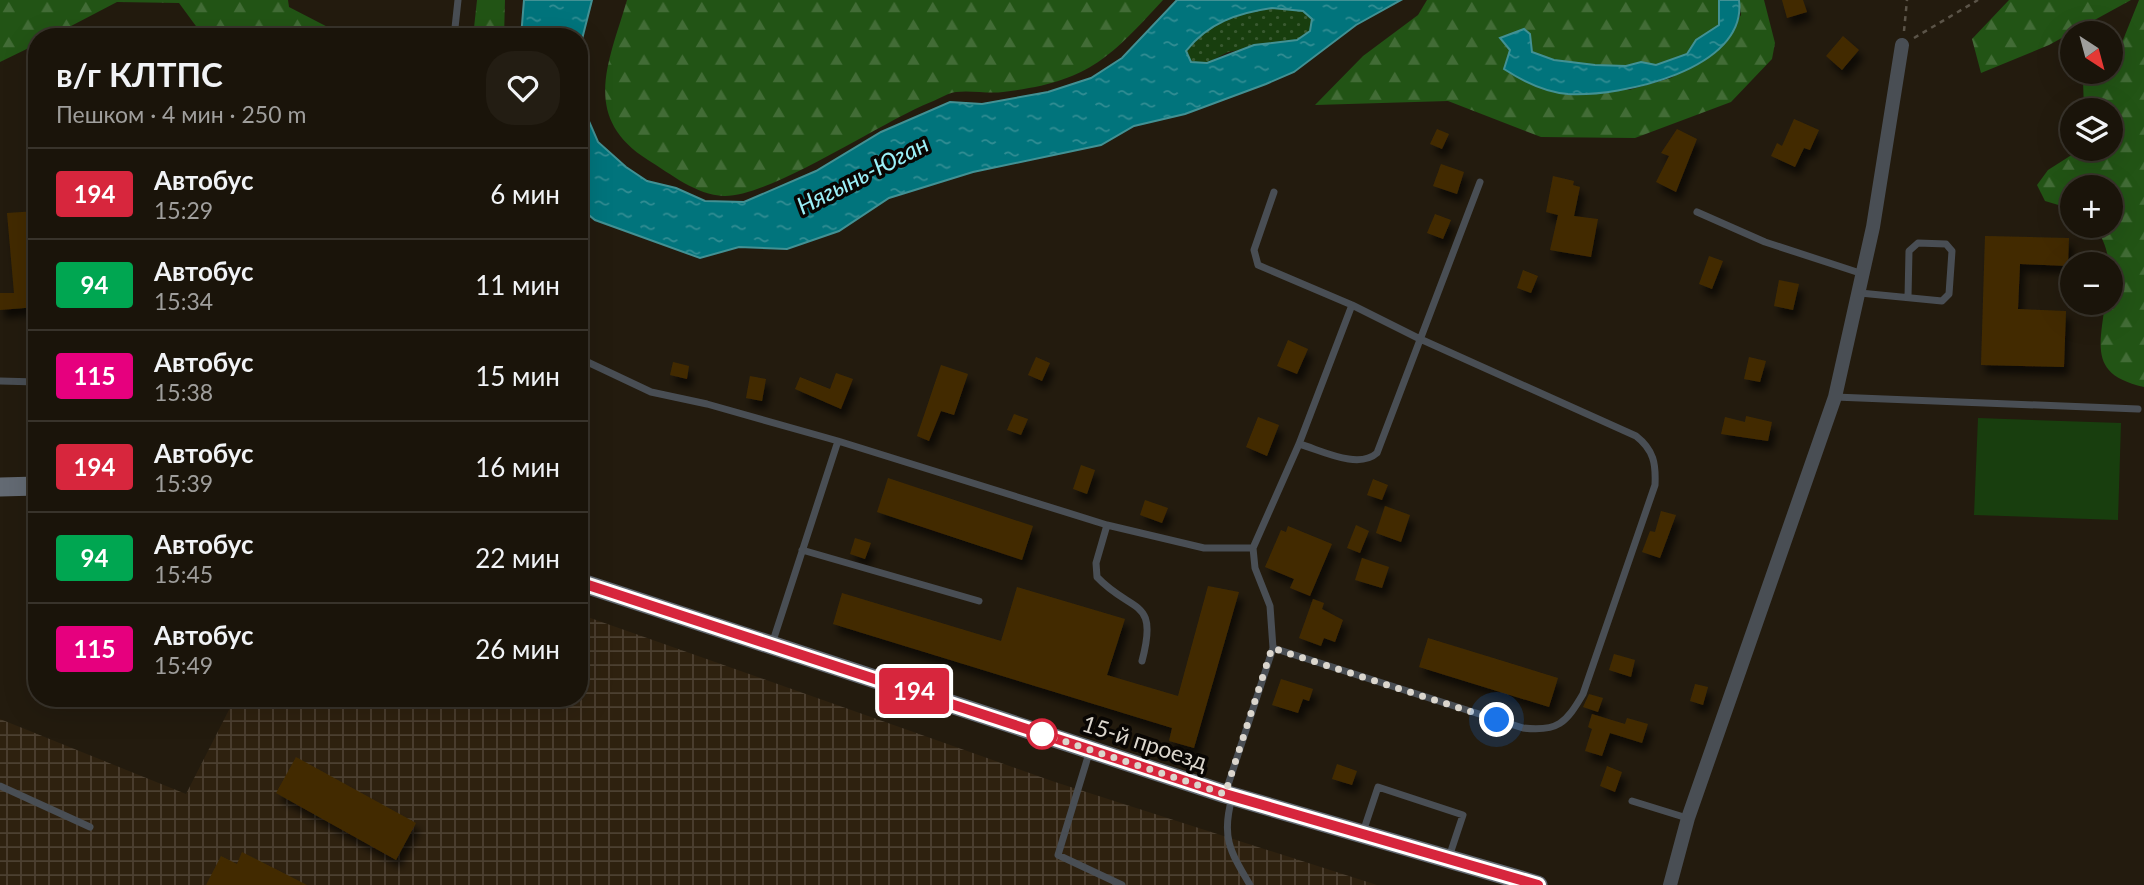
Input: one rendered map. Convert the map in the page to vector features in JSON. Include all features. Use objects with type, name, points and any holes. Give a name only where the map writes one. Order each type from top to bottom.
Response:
[{"type":"main road","points":[[0,487],[28,486]]},
{"type":"main road","name":"15-й проезд","points":[[588,585],[1228,795],[1447,861],[1538,885]]},
{"type":"street","points":[[1670,885],[1688,818],[1835,397],[1864,274],[1902,45]]},
{"type":"lane","points":[[455,28],[458,0]]},
{"type":"lane","points":[[1299,444],[1358,461],[1370,460],[1377,453],[1418,338],[1479,182]]},
{"type":"lane","points":[[1272,648],[1522,728],[1545,730],[1559,725],[1572,714],[1583,694],[1655,485],[1656,462],[1647,444],[1636,436],[1418,338],[1352,305],[1258,265],[1254,250],[1274,192]]},
{"type":"lane","points":[[1697,212],[1765,242],[1864,274]]},
{"type":"lane","points":[[1860,293],[1942,301],[1950,294],[1952,251],[1946,244],[1917,243],[1909,251],[1908,297]]},
{"type":"lane","points":[[1250,885],[1227,838],[1226,819],[1228,795],[1272,648],[1270,606],[1255,568],[1253,548],[1299,444],[1352,305]]},
{"type":"lane","points":[[588,362],[651,392],[707,404],[838,441],[1107,525],[1204,548],[1253,548]]},
{"type":"lane","points":[[0,381],[28,382]]},
{"type":"lane","points":[[1835,397],[2138,409]]},
{"type":"lane","points":[[771,645],[838,441]]},
{"type":"lane","points":[[1107,525],[1096,563],[1097,577],[1146,615],[1149,626],[1142,661]]},
{"type":"lane","points":[[802,550],[979,601]]},
{"type":"lane","points":[[1090,749],[1058,855],[1122,885]]},
{"type":"lane","points":[[0,786],[90,827]]},
{"type":"lane","points":[[1362,835],[1378,787],[1463,815],[1447,861]]},
{"type":"lane","points":[[1632,801],[1688,818]]},
{"type":"path","points":[[1902,45],[1907,0]]},
{"type":"path","points":[[1902,45],[1978,0]]},
{"type":"shaded area","points":[[588,617],[1055,782],[1377,885],[0,885],[0,719],[186,794],[230,707],[588,707]]},
{"type":"green space","points":[[0,0],[288,0],[289,7],[330,28],[197,28],[179,3],[117,2],[67,28],[28,28],[28,48],[0,62]]},
{"type":"green space","points":[[477,0],[505,0],[504,28],[474,28]]},
{"type":"green space","points":[[627,0],[1163,0],[1110,53],[1076,74],[1032,88],[950,94],[769,185],[724,196],[694,188],[648,160],[627,143],[614,126],[607,107],[605,87],[613,45]]},
{"type":"green space","points":[[1427,0],[1719,0],[1719,25],[1696,40],[1687,54],[1656,65],[1641,62],[1626,66],[1595,65],[1554,60],[1532,52],[1530,34],[1501,38],[1510,50],[1629,90],[1671,78],[1723,45],[1741,15],[1739,0],[1764,0],[1775,43],[1772,59],[1731,102],[1635,138],[1541,137],[1448,101],[1315,105],[1363,56],[1418,15]]},
{"type":"green space","points":[[2009,0],[2131,0],[2093,21],[2060,21],[2060,39],[1981,73],[1972,39]]},
{"type":"green space","points":[[2139,0],[2144,0],[2144,387],[2114,375],[2102,357],[2103,315],[2123,315],[2123,252],[2107,252],[2102,238],[2123,238],[2123,175],[2060,175],[2060,205],[2045,201],[2037,185],[2048,170],[2062,161],[2123,161],[2123,98],[2084,98],[2083,84],[2123,84],[2123,40]]},
{"type":"green space","points":[[1272,8],[1303,11],[1312,19],[1310,31],[1297,40],[1228,52],[1207,63],[1191,62],[1186,52],[1214,27],[1235,16]]},
{"type":"green space","points":[[1978,418],[2121,423],[2118,520],[1974,515]]},
{"type":"water","points":[[524,0],[592,0],[585,28],[522,28]]},
{"type":"water","name":"Нягынь-Юган","points":[[1177,0],[1401,0],[1356,25],[1294,72],[1266,84],[1185,114],[1134,126],[1101,145],[973,172],[889,198],[839,231],[787,249],[739,247],[700,258],[595,220],[588,214],[588,119],[598,142],[626,167],[647,181],[676,188],[705,201],[744,202],[816,171],[881,132],[950,102],[982,104],[1048,92],[1091,78],[1122,58]],"holes":[[[1272,8],[1303,11],[1312,19],[1310,31],[1297,40],[1254,45],[1207,63],[1191,62],[1186,51],[1204,33],[1235,16]]]},
{"type":"water","points":[[1719,0],[1739,0],[1736,24],[1723,45],[1703,61],[1647,84],[1591,94],[1568,94],[1534,86],[1504,69],[1510,50],[1500,38],[1524,29],[1530,34],[1532,52],[1554,60],[1595,65],[1626,66],[1641,62],[1656,65],[1687,54],[1696,40],[1719,25]]},
{"type":"building","points":[[1782,0],[1803,0],[1807,12],[1787,18]]},
{"type":"building","points":[[1843,36],[1859,50],[1842,70],[1826,56]]},
{"type":"building","points":[[1794,119],[1819,130],[1810,150],[1804,148],[1795,167],[1771,156],[1777,143],[1782,146]]},
{"type":"building","points":[[1437,129],[1449,134],[1442,149],[1430,144]]},
{"type":"building","points":[[1677,129],[1697,139],[1676,192],[1656,182],[1669,156],[1661,153]]},
{"type":"building","points":[[1441,164],[1464,172],[1457,194],[1433,186]]},
{"type":"building","points":[[1553,176],[1574,181],[1573,185],[1580,187],[1574,216],[1598,219],[1591,257],[1550,250],[1558,215],[1546,212]]},
{"type":"building","points":[[28,212],[28,308],[0,310],[0,293],[14,293],[7,213]]},
{"type":"building","points":[[1435,214],[1451,220],[1443,239],[1427,233]]},
{"type":"building","points":[[1985,236],[2069,238],[2068,252],[2060,252],[2060,266],[2020,264],[2018,309],[2060,311],[2060,315],[2066,315],[2064,367],[1981,365]]},
{"type":"building","points":[[1709,256],[1723,261],[1712,289],[1699,284]]},
{"type":"building","points":[[1523,270],[1538,276],[1531,293],[1517,288]]},
{"type":"building","points":[[1779,280],[1799,284],[1793,310],[1774,306]]},
{"type":"building","points":[[1288,340],[1308,349],[1297,374],[1277,366]]},
{"type":"building","points":[[1036,357],[1050,363],[1042,381],[1028,375]]},
{"type":"building","points":[[1749,357],[1766,361],[1760,382],[1744,379]]},
{"type":"building","points":[[673,362],[689,366],[687,379],[670,375]]},
{"type":"building","points":[[941,365],[968,374],[954,415],[941,411],[929,441],[917,436]]},
{"type":"building","points":[[836,373],[853,379],[841,409],[795,389],[800,377],[830,389]]},
{"type":"building","points":[[750,376],[766,379],[762,401],[746,398]]},
{"type":"building","points":[[1014,414],[1028,419],[1021,435],[1007,430]]},
{"type":"building","points":[[1746,416],[1772,422],[1768,441],[1721,434],[1725,417],[1745,422]]},
{"type":"building","points":[[1258,417],[1279,425],[1267,456],[1246,447]]},
{"type":"building","points":[[1081,465],[1095,470],[1087,494],[1073,489]]},
{"type":"building","points":[[888,478],[1033,526],[1022,560],[877,512]]},
{"type":"building","points":[[1373,479],[1388,485],[1382,500],[1367,495]]},
{"type":"building","points":[[1145,500],[1168,508],[1162,523],[1140,515]]},
{"type":"building","points":[[1385,506],[1410,515],[1401,542],[1376,533]]},
{"type":"building","points":[[1661,511],[1676,515],[1660,558],[1642,552],[1650,531],[1655,532]]},
{"type":"building","points":[[1356,525],[1369,531],[1360,553],[1347,548]]},
{"type":"building","points":[[1288,526],[1332,544],[1310,596],[1290,588],[1294,579],[1265,567],[1281,530],[1286,532]]},
{"type":"building","points":[[855,538],[871,543],[865,559],[850,554]]},
{"type":"building","points":[[1362,558],[1389,567],[1382,588],[1355,580]]},
{"type":"building","points":[[1208,586],[1239,592],[1194,748],[1169,741],[1172,728],[833,624],[842,593],[1001,641],[1017,587],[1125,619],[1107,675],[1178,696]]},
{"type":"building","points":[[1313,599],[1324,603],[1322,609],[1343,620],[1335,642],[1324,638],[1321,646],[1299,638]]},
{"type":"building","points":[[1428,638],[1558,678],[1549,707],[1419,667]]},
{"type":"building","points":[[1614,654],[1635,660],[1631,677],[1609,670]]},
{"type":"building","points":[[1281,679],[1313,689],[1309,701],[1303,699],[1298,713],[1272,705]]},
{"type":"building","points":[[1695,684],[1708,687],[1703,705],[1690,701]]},
{"type":"building","points":[[1589,694],[1603,698],[1598,712],[1583,707]]},
{"type":"building","points":[[1592,714],[1625,724],[1627,718],[1648,724],[1642,743],[1610,733],[1602,756],[1585,751],[1592,729],[1588,727]]},
{"type":"building","points":[[296,757],[416,823],[396,860],[276,793]]},
{"type":"building","points":[[1337,764],[1357,771],[1352,785],[1332,779]]},
{"type":"building","points":[[1607,766],[1622,772],[1615,792],[1600,786]]},
{"type":"building","points":[[242,852],[307,885],[206,885],[221,856],[237,864]]},
{"type":"bus line","name":"194","points":[[588,585],[1225,794],[1447,861],[1538,885]]},
{"type":"route","points":[[1042,734],[1225,794],[1272,648],[1497,720]]}]
